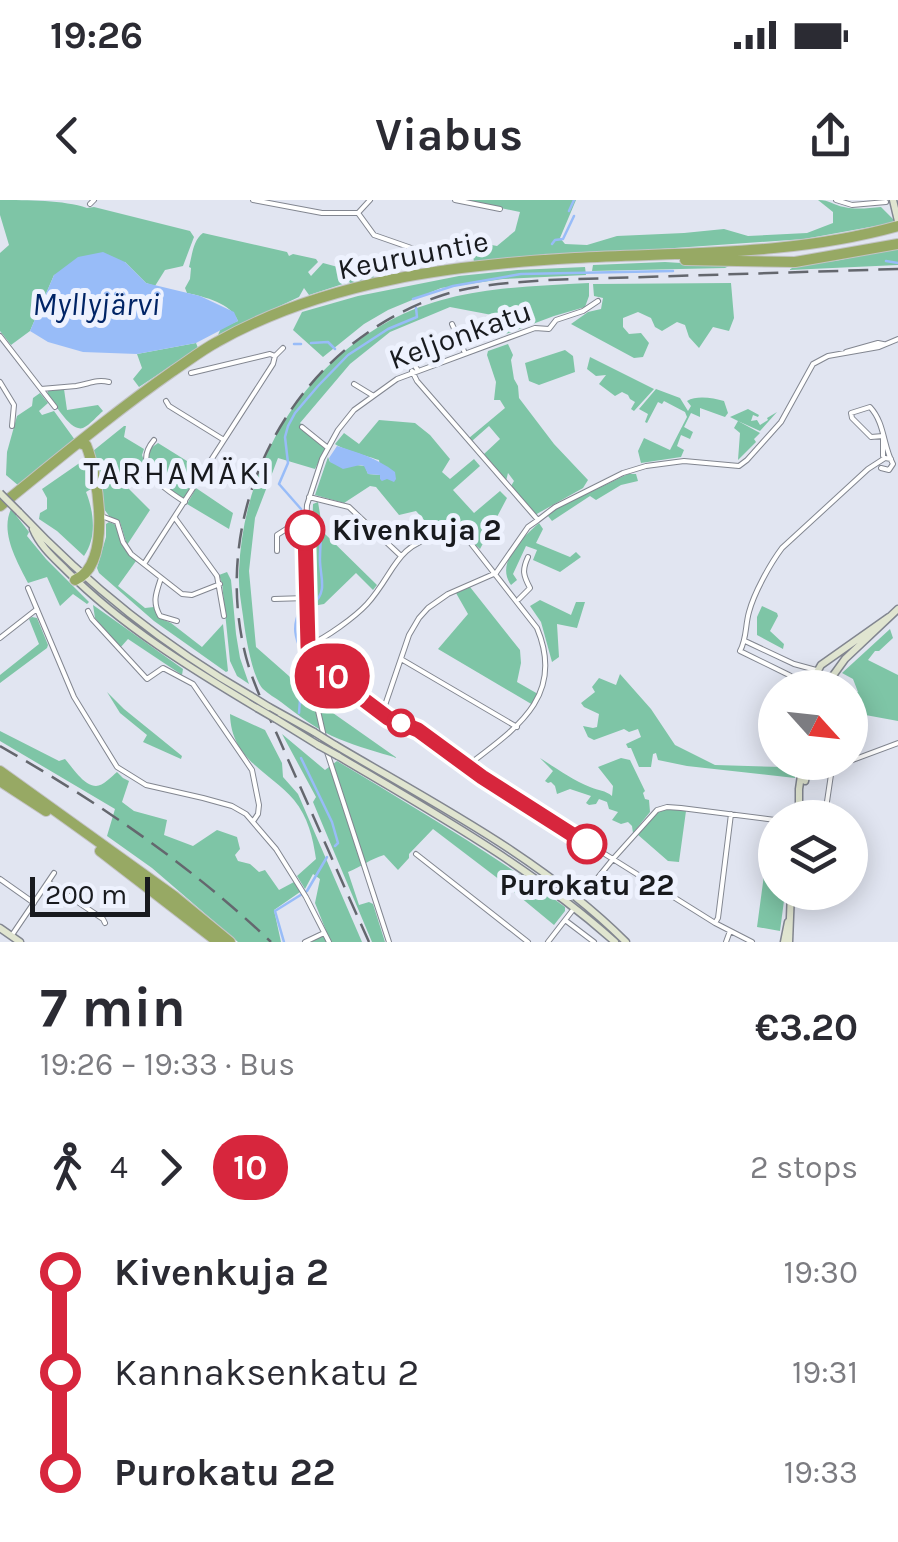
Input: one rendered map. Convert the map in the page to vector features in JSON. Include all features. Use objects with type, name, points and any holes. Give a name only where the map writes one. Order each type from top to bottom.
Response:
[{"type":"highway","name":"Keuruuntie","points":[[0,506],[143,392],[214,344],[301,304],[346,290],[488,264],[787,248],[847,239],[897,219]]},
{"type":"highway","points":[[604,257],[795,262],[898,244]]},
{"type":"highway","points":[[78,443],[86,444],[99,518],[94,552],[79,575]]},
{"type":"highway","points":[[0,771],[174,896],[230,942]]},
{"type":"highway","points":[[0,780],[218,942]]},
{"type":"main road","points":[[888,201],[897,219]]},
{"type":"main road","points":[[0,493],[112,612],[257,708],[508,859],[616,942]]},
{"type":"main road","points":[[833,670],[898,609]]},
{"type":"main road","points":[[816,670],[889,617]]},
{"type":"main road","points":[[193,684],[201,671]]},
{"type":"main road","points":[[201,671],[314,732],[504,845],[584,904],[626,942]]},
{"type":"main road","points":[[786,942],[790,910]]},
{"type":"main road","points":[[0,928],[20,942]]},
{"type":"street","points":[[253,200],[322,214],[358,213],[370,200]]},
{"type":"street","points":[[456,200],[500,209]]},
{"type":"street","points":[[836,200],[852,206],[888,201]]},
{"type":"street","points":[[358,213],[374,234],[437,258]]},
{"type":"street","name":"Keljonkatu","points":[[389,942],[334,775],[316,702],[308,646],[305,526],[316,475],[338,430],[372,395],[414,370],[534,328],[549,329],[556,320],[584,312],[598,302]]},
{"type":"street","points":[[452,324],[465,352]]},
{"type":"street","points":[[0,336],[55,407]]},
{"type":"street","points":[[382,714],[419,618],[448,594],[496,573],[528,528],[555,507],[646,466],[684,461],[732,467],[742,464],[789,411],[813,364],[828,356],[898,342]]},
{"type":"street","points":[[144,564],[282,348]]},
{"type":"street","points":[[402,348],[418,381],[538,520]]},
{"type":"street","points":[[191,373],[275,356]]},
{"type":"street","points":[[0,382],[14,404],[12,426]]},
{"type":"street","points":[[41,389],[109,382]]},
{"type":"street","points":[[354,384],[372,395]]},
{"type":"street","points":[[166,401],[224,440]]},
{"type":"street","points":[[881,468],[883,436],[880,418],[870,407],[854,410],[851,416],[871,437],[883,436]]},
{"type":"street","points":[[302,426],[328,448]]},
{"type":"street","points":[[883,436],[894,462]]},
{"type":"street","points":[[154,440],[145,455],[154,480],[184,502]]},
{"type":"street","points":[[780,670],[740,652],[748,613],[774,558],[866,472],[882,460],[894,462]]},
{"type":"street","points":[[866,472],[881,468],[887,471],[894,462]]},
{"type":"street","points":[[309,497],[349,506],[401,556]]},
{"type":"street","points":[[99,518],[117,522],[130,554],[187,596],[220,584]]},
{"type":"street","points":[[175,518],[212,567],[220,584],[224,616]]},
{"type":"street","points":[[277,551],[277,535],[291,526],[305,526]]},
{"type":"street","points":[[308,646],[366,605],[405,550],[422,540],[448,533],[469,541],[537,628],[546,656],[546,674],[528,716],[467,766]]},
{"type":"street","points":[[519,598],[530,588],[523,577],[528,557]]},
{"type":"street","points":[[162,578],[154,598],[155,607],[160,616],[177,621]]},
{"type":"street","points":[[28,588],[74,697],[117,767],[146,785],[232,806],[254,820],[301,888],[329,942]]},
{"type":"street","points":[[274,599],[306,598]]},
{"type":"street","points":[[0,638],[37,609]]},
{"type":"street","points":[[88,611],[147,679],[163,668],[193,684],[252,770],[259,805],[254,820]]},
{"type":"street","points":[[745,641],[816,670]]},
{"type":"street","points":[[401,659],[517,727]]},
{"type":"street","points":[[311,670],[327,672],[382,714],[418,730],[612,859],[752,942]]},
{"type":"street","points":[[868,755],[898,743]]},
{"type":"street","points":[[584,896],[657,810],[667,807],[758,818]]},
{"type":"street","points":[[716,923],[731,814]]},
{"type":"street","points":[[416,854],[528,942]]},
{"type":"street","points":[[12,935],[54,874]]},
{"type":"street","points":[[0,879],[34,903]]},
{"type":"street","points":[[48,882],[105,922]]},
{"type":"street","points":[[548,942],[572,911]]},
{"type":"street","points":[[565,920],[594,942]]},
{"type":"street","points":[[726,942],[730,932]]},
{"type":"street","points":[[304,942],[324,933]]},
{"type":"green space","points":[[0,200],[94,207],[190,231],[194,237],[183,266],[165,270],[155,286],[146,283],[125,262],[54,275],[30,331],[11,345],[0,331],[0,253],[9,245]]},
{"type":"green space","points":[[463,200],[576,200],[560,238],[565,244],[587,245],[617,236],[724,229],[748,236],[807,233],[833,223],[833,212],[818,200],[849,208],[881,207],[894,220],[804,239],[474,262],[471,241],[497,246],[515,231],[520,212]]},
{"type":"green space","points":[[203,233],[287,252],[289,256],[316,259],[318,262],[308,272],[311,276],[323,263],[382,279],[353,285],[349,282],[309,295],[304,288],[299,297],[218,335],[221,328],[238,321],[235,315],[217,302],[187,293],[185,288],[190,279],[193,248]]},
{"type":"green space","points":[[898,248],[898,265],[789,270],[798,264]]},
{"type":"green space","points":[[665,262],[729,266],[592,271],[593,265]]},
{"type":"green space","points":[[585,267],[586,275],[503,279],[441,288],[364,324],[323,357],[293,330],[302,312],[358,296],[459,276]]},
{"type":"green space","points":[[589,283],[585,307],[495,338],[492,315],[450,307],[390,332],[350,364],[300,423],[327,445],[315,469],[278,458],[255,518],[249,571],[256,647],[323,706],[397,758],[332,736],[267,693],[256,675],[245,633],[239,571],[243,533],[264,460],[303,395],[328,366],[357,342],[413,310],[487,291]]},
{"type":"green space","points":[[731,283],[734,318],[729,331],[713,327],[699,348],[685,325],[677,322],[662,331],[651,318],[638,312],[623,318],[623,327],[629,334],[641,333],[649,343],[643,357],[634,358],[571,324],[588,312],[601,309],[603,298],[594,296],[593,284]]},
{"type":"green space","points":[[196,343],[198,348],[139,387],[133,379],[142,368],[137,354]]},
{"type":"green space","points":[[508,344],[519,398],[588,480],[583,488],[535,515],[511,486],[514,481],[508,473],[506,481],[484,454],[500,439],[489,426],[472,441],[469,438],[505,408],[500,400],[494,400],[496,382],[487,355],[488,351]]},
{"type":"green space","points":[[565,350],[573,356],[575,372],[539,385],[529,381],[525,363]]},
{"type":"green space","points":[[590,357],[654,389],[634,411],[631,409],[635,402],[628,395],[622,392],[615,396],[599,384],[606,375],[596,376],[587,369]]},
{"type":"green space","points":[[64,389],[67,410],[98,405],[103,411],[83,428],[73,426],[47,394]]},
{"type":"green space","points":[[656,389],[680,398],[688,411],[691,406],[687,401],[705,398],[724,401],[728,413],[725,417],[700,408],[700,417],[691,413],[684,427],[693,432],[690,439],[681,435],[677,446],[684,450],[681,457],[641,463],[638,451],[644,438],[670,450],[687,417],[664,401],[658,402],[645,422],[648,414],[639,409]]},
{"type":"green space","points":[[40,393],[48,403],[39,411],[42,415],[54,411],[75,440],[19,486],[6,475],[7,452],[17,416],[32,406],[33,398]]},
{"type":"green space","points":[[748,409],[759,415],[753,415],[751,421],[757,420],[760,425],[777,412],[760,431],[730,417]]},
{"type":"green space","points":[[379,420],[415,423],[430,435],[450,459],[442,472],[450,479],[474,459],[480,466],[453,490],[474,513],[500,491],[507,498],[480,549],[460,531],[436,533],[416,511],[399,515],[376,487],[370,486],[344,503],[315,495],[328,457],[330,462],[365,466],[368,474],[380,475],[382,481],[379,460],[335,444],[344,433],[359,444]]},
{"type":"green space","points":[[738,421],[760,433],[738,460],[740,433],[734,428]]},
{"type":"green space","points":[[124,426],[124,437],[144,449],[147,469],[129,475],[129,489],[150,510],[127,545],[120,522],[104,509],[93,451]]},
{"type":"green space","points":[[158,443],[203,471],[184,498],[165,486],[149,468],[147,454]]},
{"type":"green space","points":[[81,462],[90,478],[91,489],[86,492],[93,525],[84,556],[39,519],[47,509],[42,489]]},
{"type":"green space","points":[[628,474],[636,474],[638,481],[621,485],[596,500],[590,496],[552,521],[548,516],[557,508]]},
{"type":"green space","points":[[196,488],[233,513],[229,529],[187,504]]},
{"type":"green space","points":[[318,502],[323,532],[377,585],[373,590],[356,573],[324,604],[313,606],[313,504]]},
{"type":"green space","points":[[11,509],[29,532],[27,536],[87,604],[73,594],[60,606],[47,577],[28,583],[9,537]]},
{"type":"green space","points":[[109,522],[116,525],[121,544],[136,561],[118,586],[145,608],[154,607],[159,618],[202,647],[223,624],[228,671],[154,621],[99,573]]},
{"type":"green space","points":[[539,523],[543,529],[536,543],[570,557],[576,552],[581,557],[560,572],[533,560],[537,550],[526,546],[513,574],[517,580],[511,585],[507,577],[508,560],[518,543]]},
{"type":"green space","points":[[227,572],[240,658],[249,684],[237,676],[230,661],[219,575]]},
{"type":"green space","points":[[470,587],[520,650],[517,682],[538,694],[533,705],[438,649],[468,614],[456,593]]},
{"type":"green space","points":[[540,600],[571,615],[576,602],[585,602],[577,628],[557,624],[559,657],[552,662],[541,622],[530,606]]},
{"type":"green space","points":[[93,605],[183,669],[182,675],[128,639],[120,648],[95,618]]},
{"type":"green space","points":[[762,606],[777,613],[770,631],[784,644],[783,649],[757,635],[757,617]]},
{"type":"green space","points":[[37,618],[47,648],[0,683],[0,675],[39,644],[29,619]]},
{"type":"green space","points":[[890,629],[893,638],[868,660],[898,675],[898,721],[868,715],[868,670],[845,670]]},
{"type":"green space","points":[[620,674],[651,709],[675,745],[715,765],[758,766],[758,774],[687,766],[658,760],[656,753],[651,767],[639,767],[626,744],[641,737],[638,729],[624,729],[594,740],[588,737],[583,726],[597,727],[599,714],[581,703],[595,692],[592,687],[599,678],[616,685]]},
{"type":"green space","points":[[107,692],[181,759],[143,742],[147,735],[120,713]]},
{"type":"green space","points":[[230,714],[265,730],[282,763],[283,777],[298,794],[362,942],[311,942],[327,933],[315,903],[320,879],[313,874],[305,889],[297,876],[316,859],[309,828],[294,800],[244,754],[232,730]]},
{"type":"green space","points":[[0,731],[59,761],[65,759],[92,785],[102,784],[117,772],[129,781],[122,802],[134,811],[167,820],[164,835],[193,846],[217,830],[237,837],[238,861],[259,872],[265,870],[279,890],[294,882],[300,892],[274,910],[281,942],[238,942],[152,868],[107,836],[115,809],[0,741]]},
{"type":"green space","points":[[282,734],[325,770],[337,761],[453,831],[565,907],[565,911],[554,925],[433,829],[398,870],[384,855],[348,872],[359,905],[373,904],[385,942],[372,942],[313,802],[316,797]]},
{"type":"green space","points":[[540,758],[577,781],[612,796],[613,786],[598,767],[621,758],[630,760],[645,799],[649,800],[650,812],[633,833],[628,822],[612,820],[618,812],[609,809],[607,802],[599,799],[589,805],[586,803],[591,796],[570,789],[557,794],[555,786],[545,781],[553,771]]},
{"type":"green space","points":[[658,811],[686,811],[679,862],[668,861],[637,834]]},
{"type":"green space","points":[[759,910],[783,910],[780,931],[757,927]]},
{"type":"water","name":"Myllyjärvi","points":[[103,252],[125,262],[146,283],[200,296],[234,312],[238,321],[196,343],[137,354],[83,352],[48,342],[30,331],[54,275],[78,257]]},
{"type":"water","points":[[337,446],[381,463],[395,472],[396,479],[382,481],[380,475],[368,474],[364,466],[343,469],[330,462]]},
{"type":"waterway","points":[[569,211],[574,200]]},
{"type":"waterway","points":[[552,244],[563,239],[574,216]]},
{"type":"waterway","points":[[886,261],[898,263]]},
{"type":"waterway","points":[[413,299],[453,286],[521,274],[673,271]]},
{"type":"waterway","points":[[301,509],[279,484],[288,463],[285,437],[295,413],[348,355],[388,329],[417,317],[416,308]]},
{"type":"waterway","points":[[311,343],[328,342],[335,349]]},
{"type":"waterway","points":[[294,344],[301,344]]},
{"type":"waterway","points":[[313,516],[320,530],[322,582],[321,594],[313,604]]},
{"type":"waterway","points":[[299,713],[300,700],[295,692],[306,671],[295,630],[301,608]]},
{"type":"waterway","points":[[301,758],[332,822],[338,843],[335,846]]},
{"type":"waterway","points":[[284,942],[275,911],[307,891],[327,857]]},
{"type":"railway","points":[[369,942],[254,682],[237,600],[239,544],[252,489],[274,438],[305,391],[344,351],[390,318],[469,288],[548,280],[898,269]]},
{"type":"railway","points":[[0,746],[142,836],[208,886],[271,942]]},
{"type":"bus line","name":"10","points":[[305,530],[311,670],[327,672],[388,718],[418,730],[482,777],[587,844]]},
{"type":"place","name":"Kivenkuja 2","points":[[305,530]]},
{"type":"place","name":"Purokatu 22","points":[[587,844]]},
{"type":"district","name":"TARHAMÄKI","points":[[178,473]]}]
